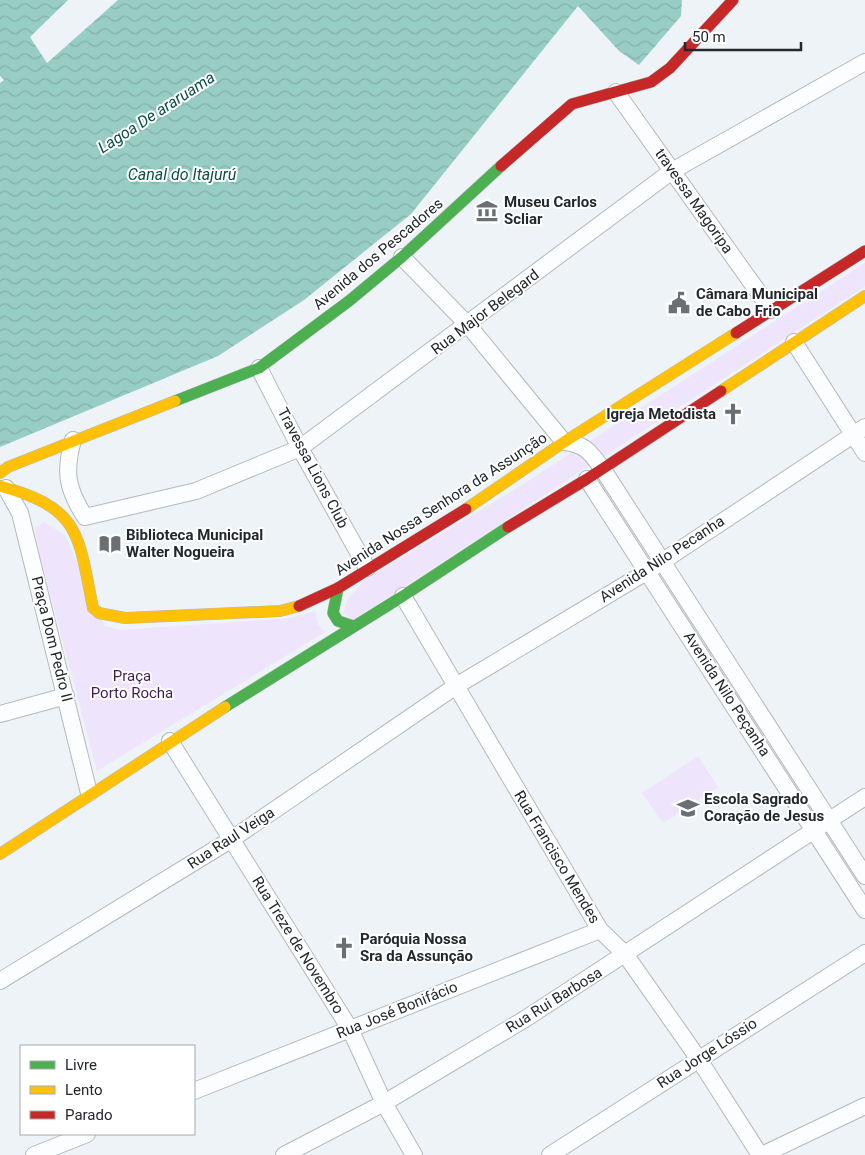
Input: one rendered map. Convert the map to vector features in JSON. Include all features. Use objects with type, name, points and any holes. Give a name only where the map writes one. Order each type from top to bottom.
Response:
[{"type":"main road","name":"Avenida dos Pescadores","points":[[2,482],[8,467],[259,368],[349,302],[402,257],[543,127],[572,104],[651,82],[670,68],[733,0]]},
{"type":"main road","name":"Avenida Nossa Senhora da Assunção","points":[[2,482],[47,504],[67,519],[81,550],[92,608],[99,613],[125,618],[280,611],[308,604],[338,588],[367,568],[451,519],[564,442],[865,251]]},
{"type":"main road","points":[[0,854],[89,793],[170,741],[403,596],[472,549],[587,479],[865,296]]},
{"type":"main road","points":[[451,519],[464,524]]},
{"type":"main road","points":[[472,549],[474,536]]},
{"type":"main road","points":[[338,588],[333,613],[338,621],[354,626]]},
{"type":"street","name":"Rua Major Belegard","points":[[85,517],[196,491],[300,448],[468,325],[672,171],[865,62]]},
{"type":"street","name":"travessa Magoripa","points":[[616,92],[771,310]]},
{"type":"street","points":[[402,257],[468,325],[564,442]]},
{"type":"street","points":[[794,342],[859,431],[865,453]]},
{"type":"street","name":"Travessa Lions Club","points":[[259,368],[300,448],[367,568]]},
{"type":"street","name":"Avenida Nilo Pecanha","points":[[456,686],[648,571],[859,431]]},
{"type":"street","points":[[73,440],[67,461],[68,480],[76,503],[85,517],[85,541],[81,550]]},
{"type":"street","name":"Avenida Nilo Peçanha","points":[[564,442],[579,443],[591,453],[602,468],[865,876]]},
{"type":"street","name":"Avenida Nilo Peçanha","points":[[587,479],[865,910]]},
{"type":"street","name":"Praça Dom Pedro II","points":[[2,482],[20,513],[89,793]]},
{"type":"street","name":"Rua Francisco Mendes","points":[[403,596],[600,930],[625,954],[698,1058],[761,1155]]},
{"type":"street","name":"Rua Raul Veiga","points":[[0,981],[232,839],[456,686]]},
{"type":"street","points":[[0,714],[66,696]]},
{"type":"street","name":"Rua Treze de Novembro","points":[[170,741],[350,1029],[384,1103],[414,1155]]},
{"type":"street","points":[[829,820],[865,797]]},
{"type":"street","name":"Rua Rui Barbosa","points":[[284,1155],[384,1103],[525,1019],[829,820]]},
{"type":"street","name":"Rua José Bonifácio","points":[[195,1091],[600,930]]},
{"type":"street","name":"Rua Jorge Lóssio","points":[[550,1155],[698,1058],[865,953]]},
{"type":"street","points":[[761,1155],[865,1106]]},
{"type":"street","points":[[34,1155],[84,1135]]},
{"type":"green space","points":[[865,263],[865,286],[353,620],[343,613],[348,599],[365,580],[522,485]]},
{"type":"green space","name":"Praça Porto Rocha","points":[[44,522],[65,535],[105,626],[121,630],[290,618],[315,611],[318,625],[325,632],[97,771],[38,548],[35,528]]},
{"type":"green space","points":[[698,756],[718,787],[663,823],[642,793]]},
{"type":"water","name":"Canal do Itajurú","points":[[0,0],[68,0],[30,37],[47,63],[118,0],[682,0],[681,16],[639,65],[619,51],[578,6],[411,214],[304,300],[218,356],[0,447],[0,83],[4,80],[0,76]]},
{"type":"traffic: fast","points":[[175,401],[259,368],[349,301],[402,257],[501,166]]},
{"type":"traffic: fast","points":[[225,707],[403,596],[508,527]]},
{"type":"traffic: fast","points":[[338,588],[333,613],[338,621],[353,626]]},
{"type":"traffic: slow","points":[[721,391],[865,296]]},
{"type":"traffic: slow","points":[[466,509],[564,442],[736,333]]},
{"type":"traffic: slow","points":[[0,473],[8,467],[175,401]]},
{"type":"traffic: slow","points":[[0,486],[47,504],[61,515],[71,527],[84,561],[93,608],[99,613],[125,618],[280,611],[299,606]]},
{"type":"traffic: slow","points":[[0,854],[225,707]]},
{"type":"traffic: jam","points":[[501,166],[572,104],[651,82],[670,68],[733,0]]},
{"type":"traffic: jam","points":[[736,333],[865,251]]},
{"type":"traffic: jam","points":[[508,527],[587,479],[721,391]]},
{"type":"traffic: jam","points":[[299,606],[338,588],[466,509]]},
{"type":"place","name":"Museu Carlos Scliar","points":[[487,211]]},
{"type":"place","name":"Câmara Municipal de Cabo Frio","points":[[679,303]]},
{"type":"place","name":"Igreja Metodista","points":[[733,414]]},
{"type":"place","name":"Biblioteca Municipal Walter Nogueira","points":[[110,544]]},
{"type":"place","name":"Escola Sagrado Coração de Jesus","points":[[688,808]]},
{"type":"place","name":"Paróquia Nossa Sra da Assunção","points":[[344,948]]},
{"type":"water label","name":"Lagoa De araruama","points":[[156,112]]}]
